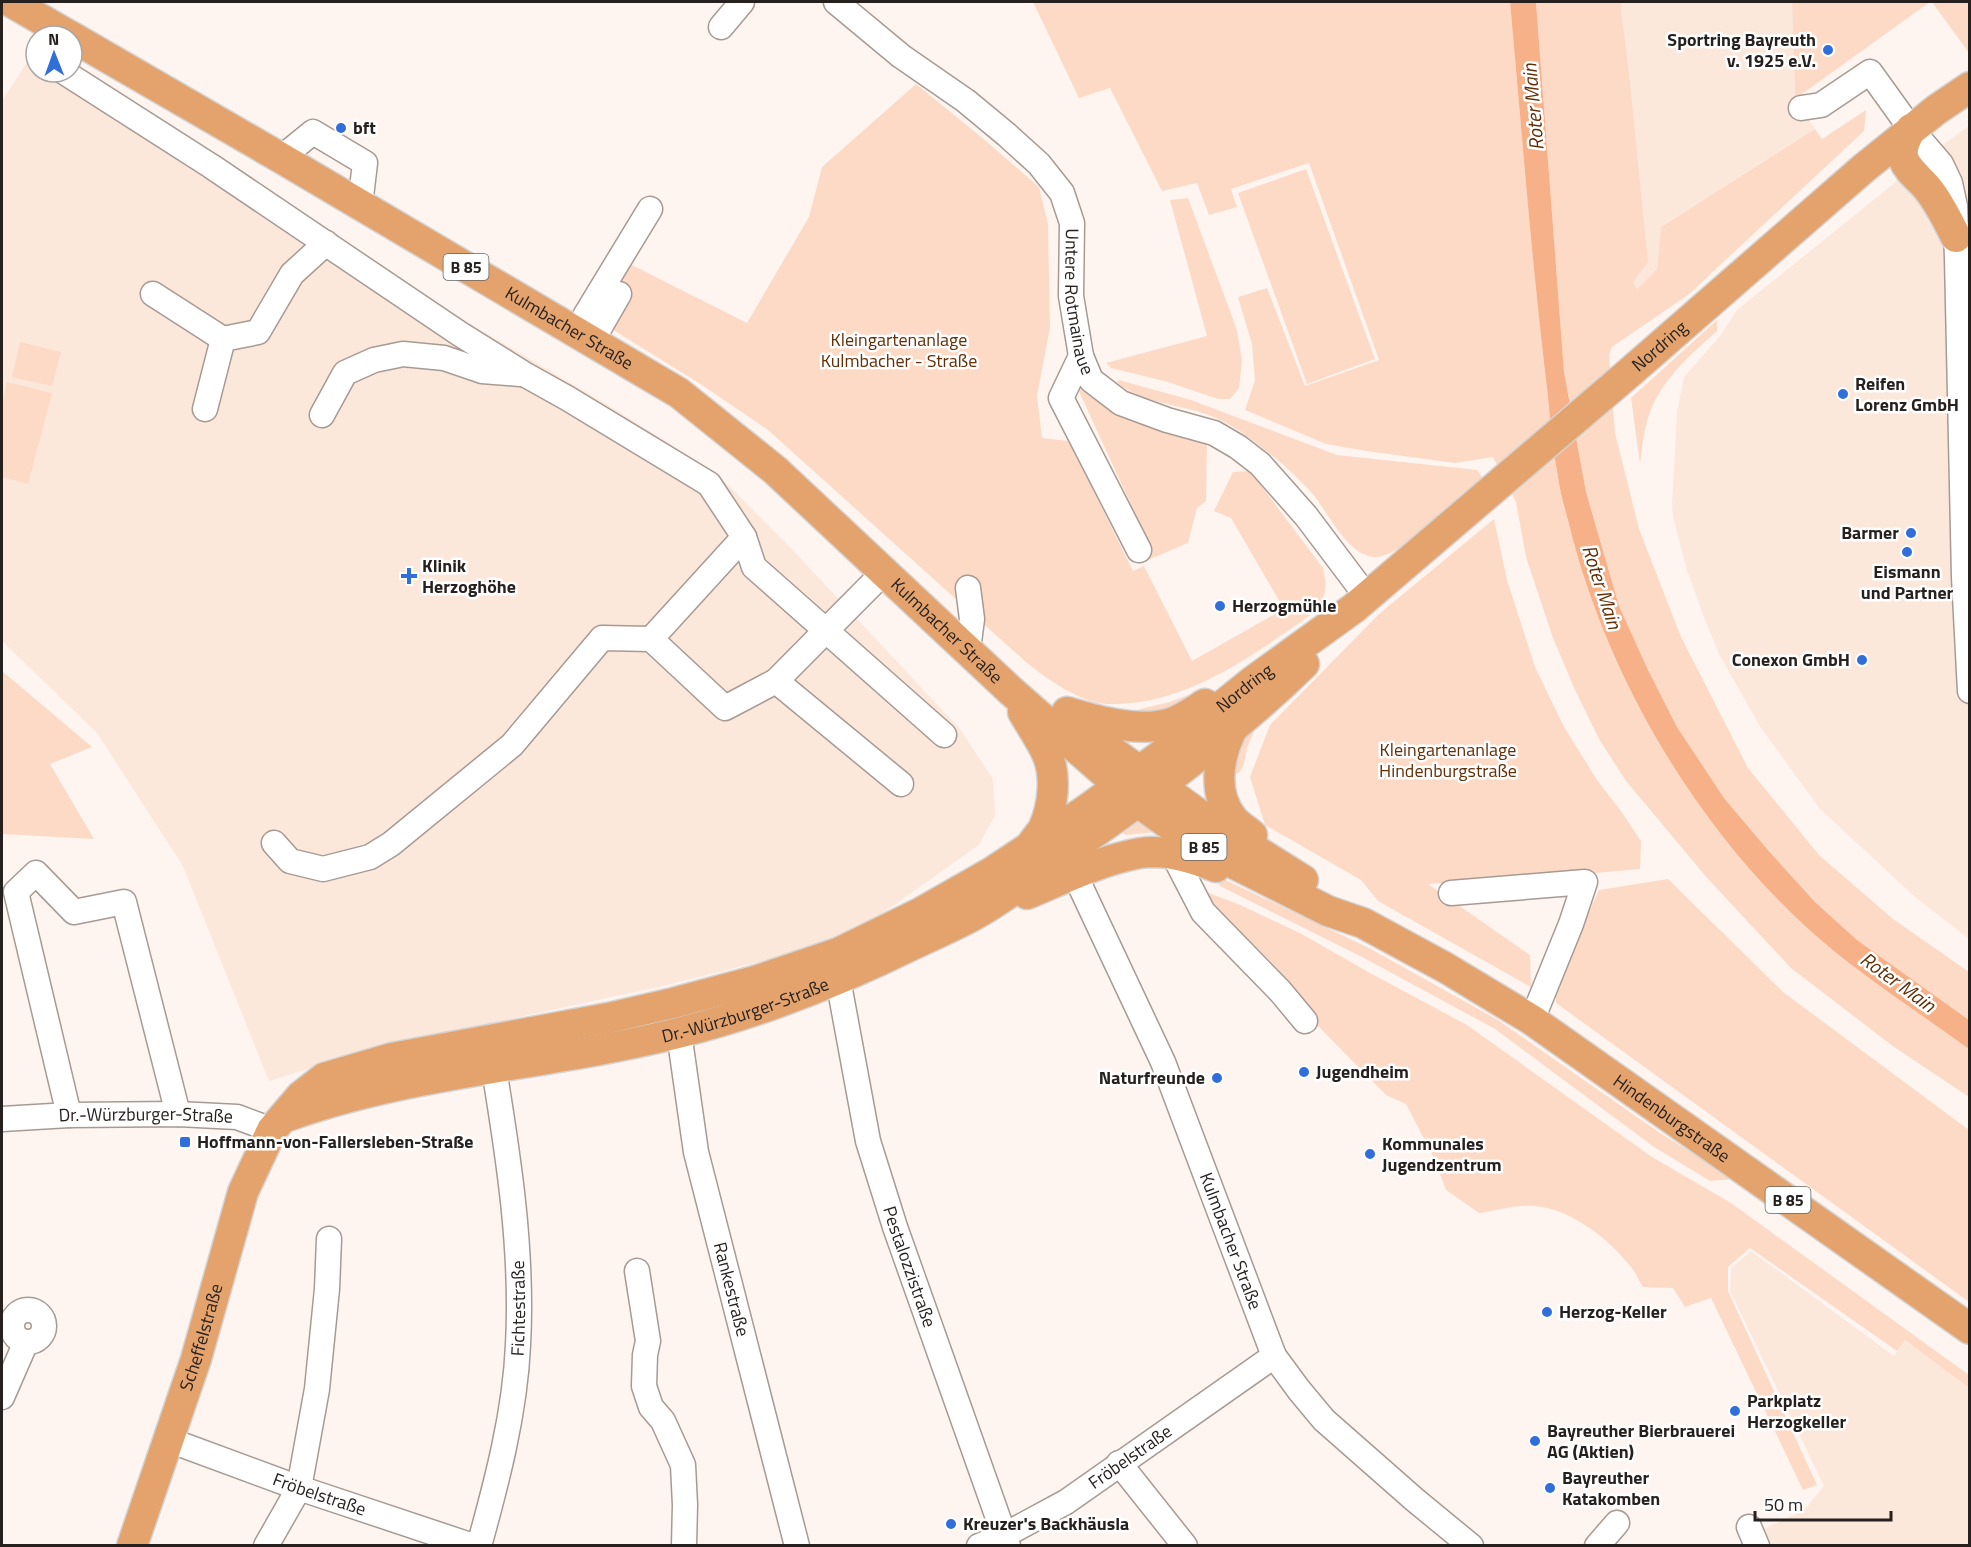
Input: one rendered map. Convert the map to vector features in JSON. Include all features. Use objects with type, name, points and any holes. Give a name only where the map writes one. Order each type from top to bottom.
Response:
[{"type":"main road","name":"Kulmbacher Straße","points":[[10,2],[49,24]]},
{"type":"main road","name":"Kulmbacher Straße","points":[[84,44],[360,205],[588,328],[680,393],[774,470],[1011,692],[1139,786]]},
{"type":"main road","name":"Nordring","points":[[1139,786],[1253,681],[1361,603],[1864,168],[1911,129],[1970,87]]},
{"type":"main road","points":[[1911,129],[1902,152],[1904,161],[1929,190],[1942,210],[1961,251]]},
{"type":"main road","points":[[1864,168],[1883,160],[1904,161]]},
{"type":"main road","name":"Nordring","points":[[1139,786],[1232,729],[1304,664],[1361,603]]},
{"type":"main road","points":[[1050,707],[1114,723],[1161,725],[1180,719],[1219,696],[1253,681]]},
{"type":"main road","name":"Kulmbacher Straße","points":[[1011,692],[1050,707],[1100,742],[1139,786]]},
{"type":"main road","points":[[1011,692],[1048,755],[1052,772],[1053,788],[1049,810],[1043,829],[1030,846]]},
{"type":"main road","points":[[974,915],[1115,860],[1152,852],[1173,854],[1209,864],[1248,879],[1280,877],[1273,852],[1235,822],[1223,803],[1219,780],[1222,748],[1232,729]]},
{"type":"main road","name":"Dr.-Würzburger-Straße","points":[[278,1124],[301,1096],[324,1078],[392,1058],[673,1003],[755,981],[838,953],[920,913],[992,872],[1030,846],[1139,786]]},
{"type":"main road","name":"Dr.-Würzburger-Straße","points":[[278,1124],[320,1105],[346,1098],[414,1083],[608,1049],[679,1033],[754,1011],[838,980],[974,915],[1139,786]]},
{"type":"main road","name":"Hindenburgstraße","points":[[1139,786],[1204,818],[1280,877],[1337,901],[1363,923],[1446,968],[1532,1020],[1970,1329]]},
{"type":"main road","name":"Scheffelstraße","points":[[132,1545],[196,1359],[243,1192],[278,1124]]},
{"type":"street","points":[[2,9],[10,2]]},
{"type":"street","points":[[721,27],[742,2]]},
{"type":"street","name":"Untere Rotmainaue","points":[[836,2],[901,56],[966,101],[1007,135],[1039,164],[1062,193],[1072,223],[1071,296],[1081,356],[1091,380],[1121,403],[1167,420],[1214,433],[1238,447],[1260,464],[1306,516],[1361,603]]},
{"type":"street","points":[[1801,108],[1821,105],[1870,72],[1911,129],[1941,164],[1950,183],[1961,251],[1964,577],[1970,691]]},
{"type":"street","points":[[83,84],[211,166],[440,321],[709,484],[744,537],[754,567],[944,735]]},
{"type":"street","points":[[588,328],[650,209]]},
{"type":"street","points":[[153,294],[223,339],[258,332],[292,274],[326,243]]},
{"type":"street","points":[[588,328],[619,294]]},
{"type":"street","points":[[205,409],[223,339]]},
{"type":"street","points":[[322,415],[345,373],[374,360],[403,354],[444,358],[482,371],[524,374]]},
{"type":"street","points":[[1081,356],[1061,398],[1139,550]]},
{"type":"street","points":[[651,639],[744,537]]},
{"type":"street","points":[[274,843],[290,861],[323,869],[370,857],[391,844],[512,745],[602,638],[651,639],[725,708],[776,681],[884,572]]},
{"type":"street","points":[[968,588],[972,619],[968,650]]},
{"type":"street","points":[[776,681],[901,784]]},
{"type":"street","points":[[1173,854],[1203,912],[1280,991],[1305,1021]]},
{"type":"street","points":[[69,1115],[16,892],[36,873],[74,912],[124,902],[178,1114]]},
{"type":"street","name":"Kulmbacher Straße","points":[[1075,875],[1167,1071],[1274,1356],[1324,1420],[1415,1500],[1471,1545]]},
{"type":"street","points":[[1451,892],[1585,882],[1571,924],[1532,1020]]},
{"type":"street","name":"Pestalozzistraße","points":[[838,980],[868,1141],[895,1227],[1006,1541]]},
{"type":"street","name":"Rankestraße","points":[[679,1033],[696,1152],[797,1545]]},
{"type":"street","name":"Fichtestraße","points":[[479,1545],[500,1462],[513,1397],[518,1345],[519,1286],[515,1214],[507,1144],[494,1069]]},
{"type":"street","name":"Dr.-Würzburger-Straße","points":[[2,1119],[69,1115],[178,1114],[237,1117],[278,1124]]},
{"type":"street","points":[[266,1545],[299,1488],[317,1389],[327,1290],[329,1239]]},
{"type":"street","points":[[637,1271],[648,1341],[644,1386],[651,1407],[663,1421],[683,1465],[684,1545]]},
{"type":"street","points":[[2,1397],[26,1342]]},
{"type":"street","name":"Fröbelstraße","points":[[979,1545],[1006,1541],[1066,1502],[1274,1356]]},
{"type":"street","name":"Fröbelstraße","points":[[169,1440],[299,1488],[473,1545]]},
{"type":"street","points":[[1119,1463],[1185,1545]]},
{"type":"street","points":[[1597,1545],[1617,1523]]},
{"type":"shaded area","points":[[1622,2],[1792,2],[1795,99],[1815,129],[1661,227],[1657,269],[1637,289],[1633,282]]},
{"type":"shaded area","name":"Klinik Herzoghöhe","points":[[24,67],[24,84],[84,84],[84,80],[335,244],[616,410],[717,474],[789,546],[960,729],[993,779],[995,815],[979,845],[843,941],[658,987],[459,1030],[314,1067],[269,1081],[183,866],[97,733],[2,641],[2,101]]},
{"type":"shaded area","points":[[1969,126],[1969,939],[1915,897],[1820,809],[1761,728],[1719,654],[1702,612],[1686,567],[1672,505],[1677,412],[1684,377],[1720,336],[1737,310],[1938,148]]},
{"type":"shaded area","points":[[1751,1251],[1894,1356],[1905,1340],[1969,1388],[1969,1545],[1766,1545],[1760,1531],[1804,1510],[1824,1486],[1730,1291],[1731,1268]]},
{"type":"green space","points":[[1033,2],[1510,2],[1534,273],[1556,463],[1560,489],[1585,580],[1605,635],[1658,742],[1726,841],[1764,885],[1824,943],[1864,975],[1969,1049],[1969,1097],[1894,1047],[1791,968],[1708,879],[1626,781],[1599,739],[1553,638],[1526,557],[1516,502],[1493,457],[1455,463],[1326,444],[1245,410],[1255,380],[1252,344],[1238,297],[1267,288],[1305,386],[1379,360],[1309,163],[1231,189],[1237,207],[1209,215],[1197,183],[1162,191],[1110,88],[1079,98]]},
{"type":"green space","points":[[1536,2],[1622,2],[1648,262],[1633,282],[1637,289],[1657,269],[1661,227],[1815,129],[1822,139],[1866,110],[1864,131],[1688,295],[1612,347],[1609,355],[1615,433],[1639,529],[1681,637],[1748,768],[1819,855],[1893,919],[1969,972],[1969,1020],[1857,940],[1815,902],[1767,849],[1724,798],[1677,727],[1619,606],[1586,492],[1564,372]]},
{"type":"green space","name":"Sportring Bayreuth v. 1925 e.V.","points":[[1792,2],[1930,2],[1795,99]]},
{"type":"green space","points":[[1932,2],[1969,2],[1969,53]]},
{"type":"green space","name":"Kleingartenanlage Kulmbacher - Straße","points":[[916,84],[1039,187],[1048,224],[1050,327],[1037,396],[1042,438],[1069,441],[1133,571],[1144,566],[1192,661],[1284,609],[1231,518],[1214,511],[1233,472],[1250,471],[1323,568],[1325,592],[1318,607],[1303,621],[1224,672],[1179,692],[1132,703],[1097,703],[1065,689],[1027,663],[768,430],[702,385],[602,323],[622,260],[747,323],[809,217],[822,167]]},
{"type":"green space","points":[[1306,169],[1375,359],[1307,384],[1238,193]]},
{"type":"green space","points":[[1188,198],[1237,330],[1242,361],[1239,388],[1230,399],[1218,399],[1168,382],[1111,368],[1106,363],[1207,336],[1170,200]]},
{"type":"green space","points":[[1717,320],[1717,331],[1675,372],[1658,395],[1646,427],[1640,464],[1631,398]]},
{"type":"green space","points":[[20,342],[61,352],[52,386],[12,377]]},
{"type":"green space","points":[[1119,380],[1191,400],[1337,455],[1477,470],[1483,478],[1415,538],[1385,555],[1374,557],[1355,549],[1312,493],[1246,435],[1211,416],[1138,395],[1117,382]]},
{"type":"green space","points":[[7,382],[52,393],[28,484],[2,477],[2,404]]},
{"type":"green space","points":[[1077,387],[1113,412],[1207,439],[1206,501],[1197,508],[1188,543],[1148,560],[1143,531]]},
{"type":"green space","name":"Kleingartenanlage Hindenburgstraße","points":[[1494,519],[1507,580],[1535,667],[1564,727],[1597,780],[1641,841],[1640,869],[1428,884],[1530,955],[1531,987],[1378,901],[1361,880],[1265,825],[1250,777],[1270,725],[1379,614]]},
{"type":"green space","points":[[2,671],[92,747],[50,764],[94,839],[2,834]]},
{"type":"green space","points":[[1204,689],[1179,710],[1137,718],[1140,709],[1170,702]]},
{"type":"green space","points":[[1266,713],[1255,729],[1240,772],[1227,779],[1230,752]]},
{"type":"green space","points":[[1136,817],[1164,831],[1126,835],[1119,831]]},
{"type":"green space","points":[[1215,875],[1369,948],[1498,1020],[1660,1133],[1735,1179],[1710,1181],[1654,1147],[1495,1029],[1364,958],[1220,886]]},
{"type":"green space","points":[[1668,879],[1783,992],[1969,1130],[1969,1302],[1556,1003],[1555,987],[1599,890]]},
{"type":"green space","points":[[1201,890],[1238,904],[1300,933],[1467,1025],[1652,1157],[1731,1203],[1969,1375],[1969,1388],[1905,1340],[1897,1351],[1750,1248],[1728,1267],[1728,1291],[1817,1485],[1803,1490],[1711,1298],[1685,1307],[1673,1288],[1643,1287],[1633,1269],[1601,1236],[1561,1213],[1548,1208],[1527,1206],[1479,1213],[1446,1190],[1435,1160],[1406,1104],[1386,1095],[1194,900]]},
{"type":"water","name":"Roter Main","points":[[1510,2],[1536,2],[1564,372],[1586,492],[1619,606],[1677,727],[1724,798],[1815,902],[1857,940],[1969,1020],[1969,1049],[1885,990],[1824,943],[1764,885],[1726,841],[1658,742],[1605,635],[1585,580],[1560,489],[1556,463],[1534,273]]},
{"type":"place","name":"Sportring Bayreuth v. 1925 e.V.","points":[[1828,50]]},
{"type":"place","name":"bft","points":[[341,128]]},
{"type":"place","name":"Reifen Lorenz GmbH","points":[[1843,394]]},
{"type":"place","name":"Barmer","points":[[1911,533]]},
{"type":"place","name":"Eismann und Partner","points":[[1907,552]]},
{"type":"place","name":"Klinik Herzoghöhe","points":[[409,576]]},
{"type":"place","name":"Herzogmühle","points":[[1220,606]]},
{"type":"place","name":"Conexon GmbH","points":[[1862,660]]},
{"type":"place","name":"Jugendheim","points":[[1304,1072]]},
{"type":"place","name":"Naturfreunde","points":[[1217,1078]]},
{"type":"place","name":"Hoffmann-von-Fallersleben-Straße","points":[[185,1142]]},
{"type":"place","name":"Kommunales Jugendzentrum","points":[[1370,1154]]},
{"type":"place","name":"Herzog-Keller","points":[[1547,1312]]},
{"type":"place","name":"Parkplatz Herzogkeller","points":[[1735,1411]]},
{"type":"place","name":"Bayreuther Bierbrauerei AG (Aktien)","points":[[1535,1441]]},
{"type":"place","name":"Bayreuther Katakomben","points":[[1550,1488]]},
{"type":"place","name":"Kreuzer's Backhäusla","points":[[951,1524]]}]
